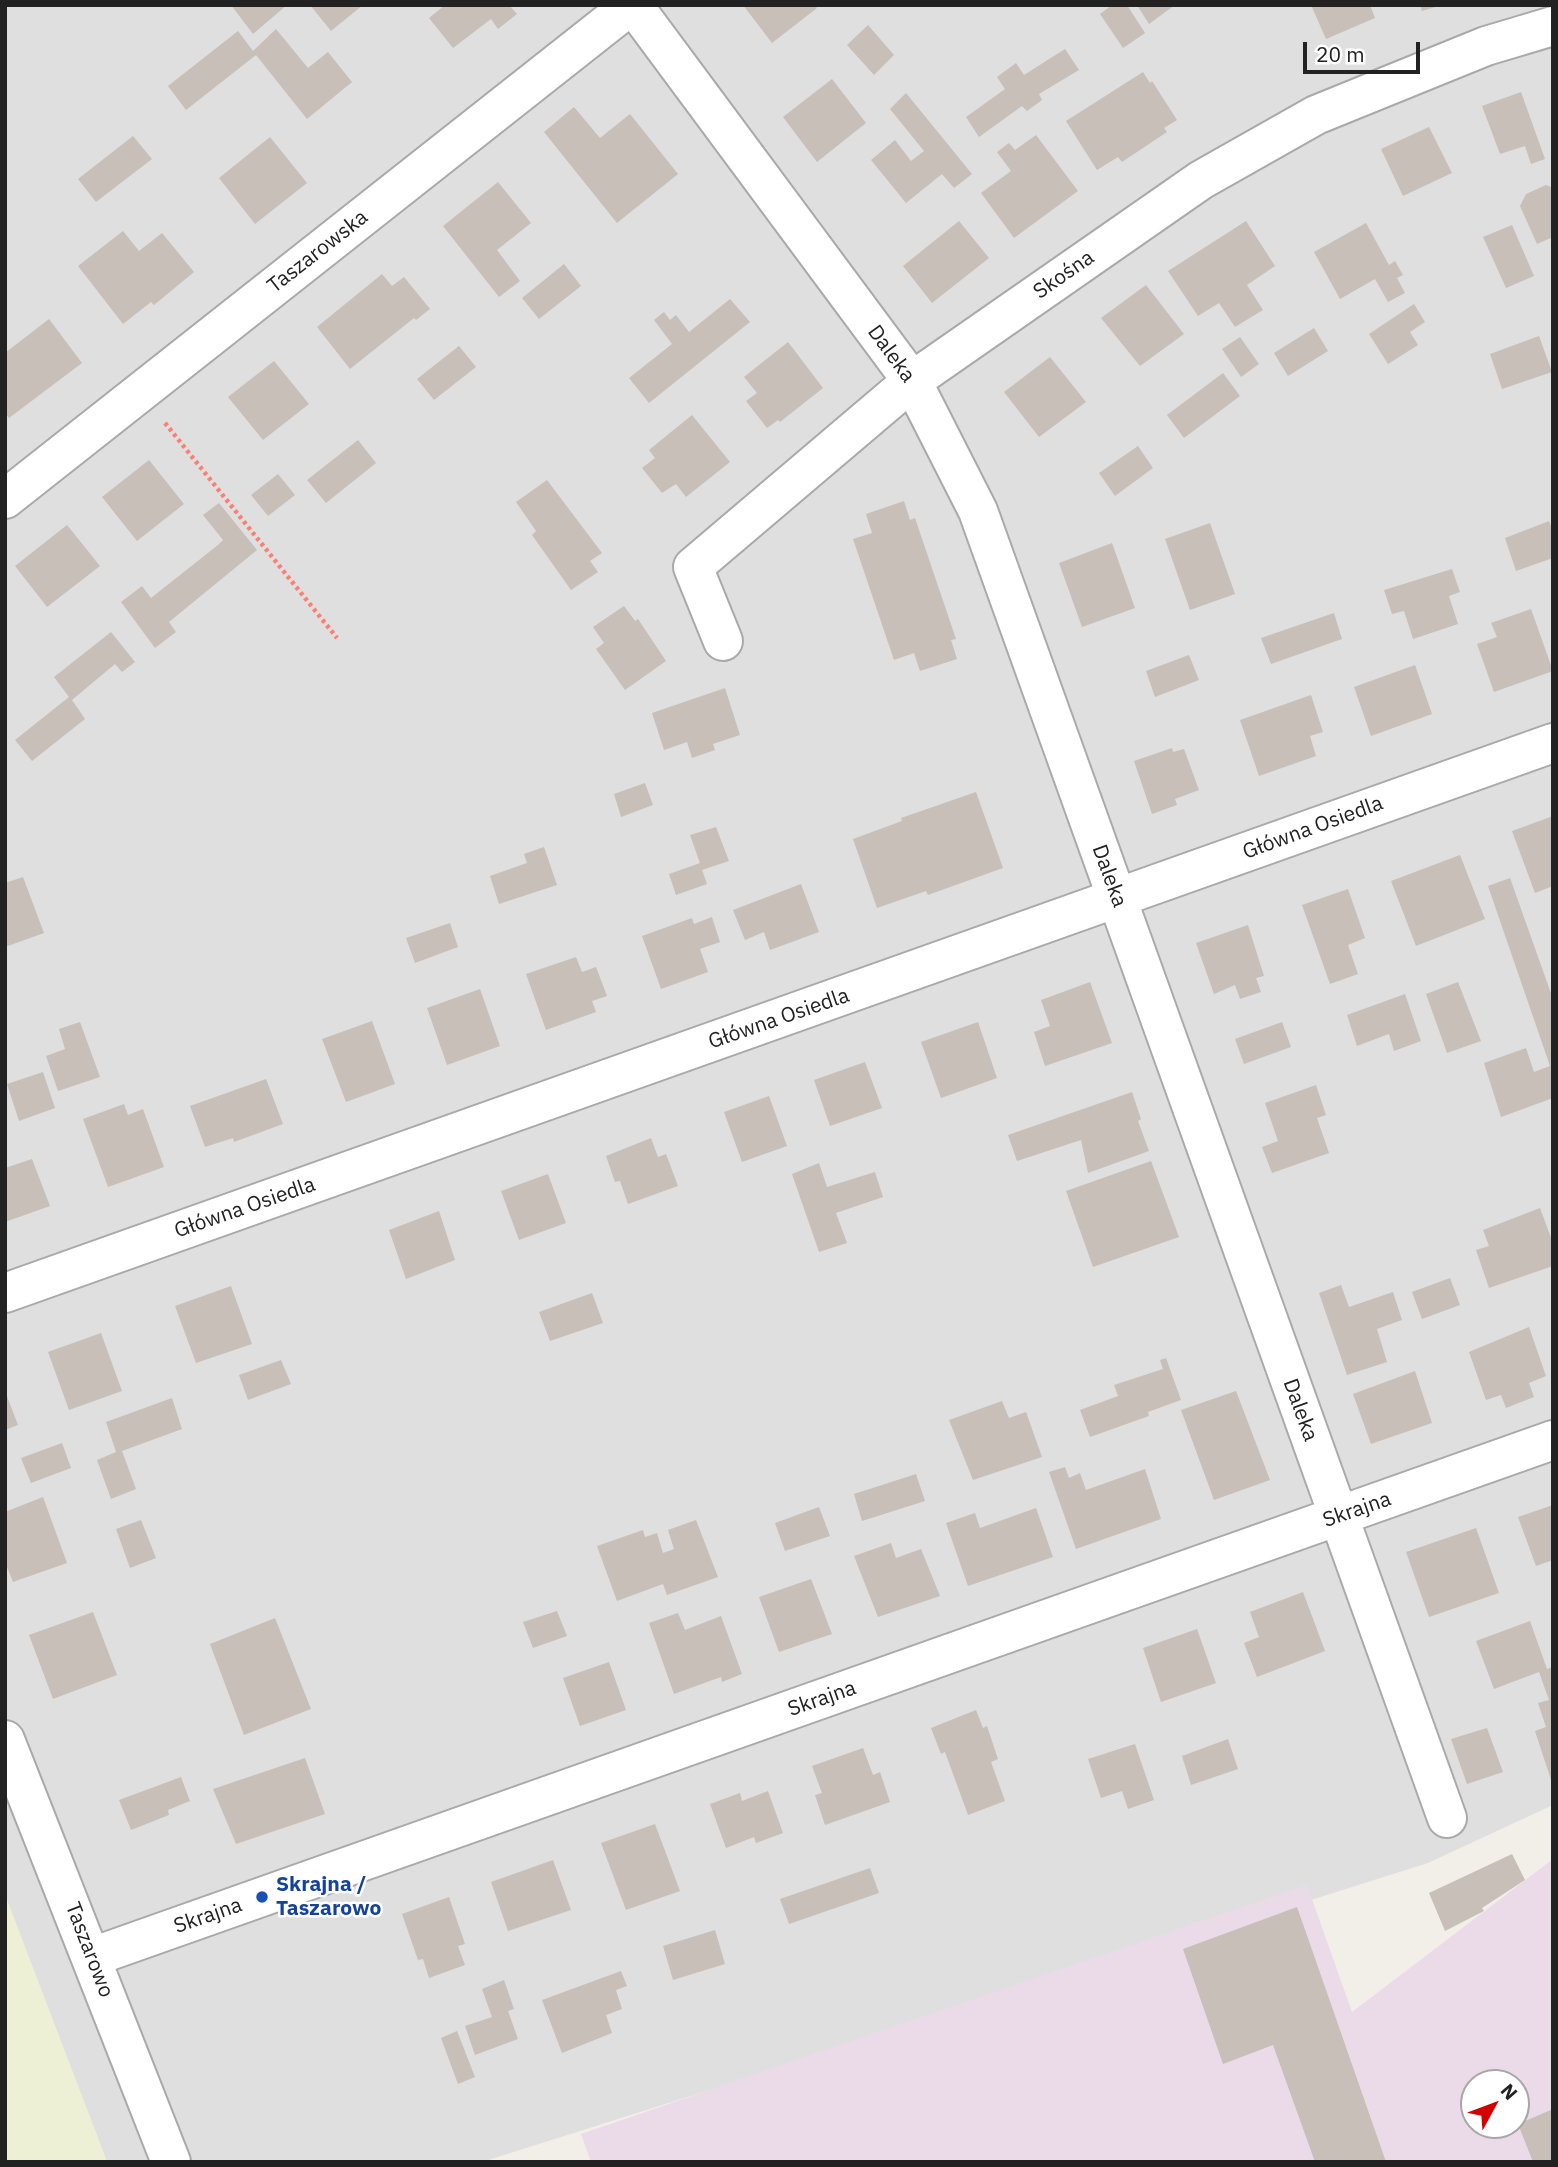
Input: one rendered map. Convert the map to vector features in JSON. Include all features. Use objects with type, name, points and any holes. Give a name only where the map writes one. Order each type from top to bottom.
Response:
[{"type":"street","name":"Daleka","points":[[632,5],[912,382],[978,511],[1447,1818]]},
{"type":"street","name":"Taszarowska","points":[[5,499],[632,5]]},
{"type":"street","name":"Skośna","points":[[723,641],[693,566],[912,382],[1201,180],[1316,115],[1486,46],[1553,26]]},
{"type":"street","name":"Główna Osiedla","points":[[5,1293],[1553,743]]},
{"type":"street","name":"Skrajna","points":[[92,1957],[1553,1440]]},
{"type":"street","name":"Taszarowo","points":[[5,1740],[171,2162]]},
{"type":"path","points":[[139,393],[182,442],[337,638]]},
{"type":"shaded area","points":[[5,5],[1553,5],[1553,1805],[1428,1863],[482,2162],[107,2162],[5,1895]]},
{"type":"shaded area","points":[[1553,1859],[1553,2162],[591,2162],[581,2134],[1307,1885],[1352,2012]]},
{"type":"green space","points":[[5,1895],[107,2162],[5,2162]]},
{"type":"building","points":[[231,5],[287,5],[253,34]]},
{"type":"building","points":[[310,5],[363,5],[331,31]]},
{"type":"building","points":[[445,5],[509,5],[517,14],[498,29],[491,19],[453,48],[429,18]]},
{"type":"building","points":[[743,5],[815,5],[817,8],[772,43]]},
{"type":"building","points":[[1112,5],[1127,5],[1145,33],[1123,48],[1100,14]]},
{"type":"building","points":[[1137,5],[1175,5],[1149,24]]},
{"type":"building","points":[[1311,5],[1370,5],[1375,18],[1326,39]]},
{"type":"building","points":[[1420,5],[1439,5],[1439,6],[1422,11]]},
{"type":"building","points":[[868,25],[894,55],[874,75],[847,45]]},
{"type":"building","points":[[276,29],[308,68],[328,52],[352,82],[307,119],[256,55],[186,110],[168,86],[238,31],[253,51]]},
{"type":"building","points":[[1065,49],[1079,70],[1039,94],[1042,100],[1027,111],[1022,106],[979,137],[966,117],[1005,89],[997,77],[1016,63],[1024,75]]},
{"type":"building","points":[[1143,72],[1150,83],[1152,81],[1177,120],[1164,128],[1167,132],[1122,162],[1118,157],[1097,170],[1066,121]]},
{"type":"building","points":[[832,79],[866,123],[817,162],[783,117]]},
{"type":"building","points":[[1521,92],[1545,159],[1531,164],[1525,146],[1500,154],[1482,106]]},
{"type":"building","points":[[906,93],[972,174],[954,188],[942,174],[906,203],[871,160],[895,140],[911,161],[924,151],[890,109]]},
{"type":"building","points":[[574,107],[600,138],[630,114],[678,174],[617,223],[544,132]]},
{"type":"building","points":[[1429,127],[1452,173],[1403,196],[1381,149]]},
{"type":"building","points":[[1036,135],[1078,191],[1014,238],[981,193],[1011,171],[997,152],[1009,143],[1015,150]]},
{"type":"building","points":[[133,136],[152,159],[96,202],[78,179]]},
{"type":"building","points":[[270,137],[307,183],[255,224],[219,178]]},
{"type":"building","points":[[498,182],[531,223],[497,250],[520,281],[499,297],[443,226]]},
{"type":"building","points":[[1546,185],[1553,188],[1553,237],[1537,244],[1520,206],[1526,194]]},
{"type":"building","points":[[959,221],[989,258],[932,303],[903,266]]},
{"type":"building","points":[[1246,221],[1275,266],[1247,285],[1263,310],[1235,327],[1219,303],[1198,316],[1168,271]]},
{"type":"building","points":[[1366,223],[1389,265],[1395,261],[1403,275],[1397,278],[1405,293],[1388,302],[1375,279],[1340,299],[1314,252]]},
{"type":"building","points":[[1512,225],[1534,276],[1506,288],[1483,237]]},
{"type":"building","points":[[123,231],[139,251],[162,233],[194,272],[154,305],[151,302],[123,324],[78,266]]},
{"type":"building","points":[[564,264],[581,286],[539,319],[522,298]]},
{"type":"building","points":[[382,274],[392,286],[404,277],[430,309],[416,320],[414,318],[350,369],[317,327]]},
{"type":"building","points":[[1146,285],[1184,334],[1140,366],[1101,318]]},
{"type":"building","points":[[730,299],[750,322],[649,403],[629,378],[672,344],[654,320],[664,312],[670,320],[676,315],[689,332]]},
{"type":"building","points":[[1414,304],[1425,322],[1410,332],[1418,345],[1388,364],[1369,334]]},
{"type":"building","points":[[49,319],[82,363],[9,418],[5,413],[5,353]]},
{"type":"building","points":[[1314,328],[1328,351],[1288,376],[1274,353]]},
{"type":"building","points":[[1539,336],[1552,372],[1502,389],[1490,354]]},
{"type":"building","points":[[1240,337],[1259,364],[1241,377],[1222,349]]},
{"type":"building","points":[[788,342],[823,388],[780,422],[778,420],[767,428],[746,401],[757,393],[744,377]]},
{"type":"building","points":[[459,346],[476,367],[434,400],[417,379]]},
{"type":"building","points":[[1050,357],[1086,402],[1039,437],[1004,392]]},
{"type":"building","points":[[274,361],[309,404],[263,440],[228,397]]},
{"type":"building","points":[[1223,373],[1240,396],[1184,438],[1167,415]]},
{"type":"building","points":[[692,415],[730,462],[686,497],[676,484],[662,493],[642,468],[655,458],[649,450]]},
{"type":"building","points":[[358,440],[376,463],[326,503],[307,480]]},
{"type":"building","points":[[1138,446],[1153,468],[1115,496],[1099,473]]},
{"type":"building","points":[[149,460],[184,504],[137,541],[102,497]]},
{"type":"building","points":[[278,474],[295,495],[268,516],[251,495]]},
{"type":"building","points":[[547,480],[602,553],[590,561],[598,572],[571,590],[532,535],[536,531],[516,502]]},
{"type":"building","points":[[904,501],[910,520],[915,518],[956,639],[951,640],[957,659],[920,671],[914,653],[894,660],[853,539],[872,533],[866,514]]},
{"type":"building","points":[[219,503],[257,550],[169,622],[176,632],[155,648],[121,602],[142,586],[151,598],[223,540],[203,515]]},
{"type":"building","points":[[1549,521],[1553,532],[1553,558],[1516,571],[1505,538]]},
{"type":"building","points":[[1210,523],[1235,594],[1190,610],[1165,539]]},
{"type":"building","points":[[67,525],[100,566],[47,607],[15,566]]},
{"type":"building","points":[[1112,543],[1135,608],[1082,627],[1059,563]]},
{"type":"building","points":[[1452,569],[1460,592],[1449,596],[1458,624],[1413,639],[1404,611],[1392,614],[1384,590]]},
{"type":"building","points":[[624,606],[635,621],[638,619],[666,661],[625,690],[596,649],[604,643],[593,627]]},
{"type":"building","points":[[1531,609],[1553,671],[1494,692],[1477,644],[1497,637],[1491,623]]},
{"type":"building","points":[[1334,613],[1342,639],[1271,664],[1261,638]]},
{"type":"building","points":[[111,632],[135,662],[122,672],[115,664],[72,700],[85,719],[32,761],[15,740],[69,697],[54,677]]},
{"type":"building","points":[[1189,655],[1199,680],[1155,697],[1146,671]]},
{"type":"building","points":[[1415,665],[1432,714],[1371,736],[1354,687]]},
{"type":"building","points":[[725,688],[740,735],[713,744],[715,750],[692,758],[687,742],[664,750],[652,713]]},
{"type":"building","points":[[1311,695],[1323,732],[1310,736],[1316,756],[1259,776],[1240,720]]},
{"type":"building","points":[[1172,748],[1173,752],[1184,749],[1199,790],[1175,799],[1177,805],[1152,814],[1134,761]]},
{"type":"building","points":[[645,783],[653,805],[621,817],[614,794]]},
{"type":"building","points":[[976,792],[1003,868],[928,895],[926,891],[877,908],[853,839],[902,821],[901,818]]},
{"type":"building","points":[[1553,816],[1553,886],[1535,893],[1512,831]]},
{"type":"building","points":[[716,827],[729,861],[702,870],[707,884],[676,895],[669,874],[700,863],[690,835]]},
{"type":"building","points":[[544,847],[557,885],[499,904],[490,876],[527,863],[524,854]]},
{"type":"building","points":[[1460,855],[1485,919],[1416,946],[1391,881]]},
{"type":"building","points":[[23,877],[44,933],[5,947],[5,883]]},
{"type":"building","points":[[1510,878],[1553,999],[1553,1098],[1501,1117],[1484,1063],[1526,1048],[1534,1072],[1550,1066],[1488,886]]},
{"type":"building","points":[[801,884],[819,932],[770,950],[764,932],[745,940],[733,910]]},
{"type":"building","points":[[1348,889],[1365,938],[1348,945],[1358,974],[1330,984],[1302,905]]},
{"type":"building","points":[[712,917],[720,942],[700,949],[708,972],[661,989],[642,936],[692,918],[694,924]]},
{"type":"building","points":[[450,923],[458,947],[415,963],[406,938]]},
{"type":"building","points":[[1248,925],[1264,976],[1256,978],[1261,992],[1240,999],[1235,985],[1214,994],[1196,943]]},
{"type":"building","points":[[576,957],[582,972],[596,967],[607,996],[592,1001],[596,1012],[546,1030],[526,974]]},
{"type":"building","points":[[1090,982],[1112,1043],[1045,1066],[1034,1032],[1050,1026],[1041,1000]]},
{"type":"building","points":[[1458,982],[1481,1041],[1447,1053],[1426,994]]},
{"type":"building","points":[[480,989],[500,1046],[447,1065],[427,1008]]},
{"type":"building","points":[[1405,994],[1421,1041],[1394,1051],[1389,1034],[1357,1046],[1347,1015]]},
{"type":"building","points":[[372,1021],[395,1084],[346,1102],[322,1039]]},
{"type":"building","points":[[80,1022],[100,1077],[58,1091],[46,1056],[65,1049],[59,1029]]},
{"type":"building","points":[[978,1022],[997,1078],[941,1098],[921,1042]]},
{"type":"building","points":[[1282,1022],[1291,1047],[1244,1064],[1235,1039]]},
{"type":"building","points":[[865,1062],[882,1108],[830,1126],[814,1080]]},
{"type":"building","points":[[43,1072],[55,1108],[19,1121],[7,1084]]},
{"type":"building","points":[[266,1079],[283,1124],[234,1142],[233,1138],[205,1147],[190,1106]]},
{"type":"building","points":[[1316,1085],[1326,1115],[1317,1118],[1329,1153],[1272,1173],[1262,1147],[1278,1141],[1265,1103]]},
{"type":"building","points":[[1132,1092],[1141,1119],[1138,1121],[1149,1151],[1088,1173],[1081,1140],[1017,1161],[1008,1135]]},
{"type":"building","points":[[769,1096],[787,1146],[742,1162],[724,1112]]},
{"type":"building","points":[[124,1104],[128,1115],[143,1109],[164,1167],[108,1187],[83,1119]]},
{"type":"building","points":[[651,1138],[658,1157],[666,1154],[678,1186],[628,1204],[620,1181],[615,1182],[606,1156]]},
{"type":"building","points":[[32,1159],[50,1206],[5,1222],[5,1168]]},
{"type":"building","points":[[1151,1161],[1179,1237],[1093,1267],[1066,1191]]},
{"type":"building","points":[[819,1163],[827,1187],[875,1172],[883,1197],[836,1213],[847,1243],[819,1252],[792,1174]]},
{"type":"building","points":[[548,1174],[566,1223],[519,1240],[501,1191]]},
{"type":"building","points":[[1540,1208],[1553,1243],[1553,1266],[1489,1288],[1476,1250],[1489,1246],[1483,1230]]},
{"type":"building","points":[[439,1211],[455,1260],[406,1279],[389,1230]]},
{"type":"building","points":[[1450,1278],[1460,1305],[1422,1319],[1412,1292]]},
{"type":"building","points":[[1341,1285],[1349,1307],[1393,1292],[1402,1320],[1377,1329],[1387,1362],[1347,1375],[1319,1293]]},
{"type":"building","points":[[231,1286],[252,1344],[196,1363],[175,1306]]},
{"type":"building","points":[[592,1293],[603,1323],[550,1341],[539,1312]]},
{"type":"building","points":[[1529,1327],[1546,1376],[1529,1383],[1534,1397],[1506,1408],[1501,1395],[1486,1400],[1469,1352]]},
{"type":"building","points":[[101,1333],[122,1391],[69,1410],[48,1352]]},
{"type":"building","points":[[1166,1358],[1181,1400],[1148,1412],[1149,1416],[1090,1437],[1080,1410],[1118,1396],[1114,1385],[1163,1369],[1160,1360]]},
{"type":"building","points":[[281,1360],[291,1384],[248,1400],[239,1375]]},
{"type":"building","points":[[1415,1371],[1432,1423],[1371,1444],[1353,1394]]},
{"type":"building","points":[[5,1391],[18,1425],[5,1430]]},
{"type":"building","points":[[1236,1391],[1270,1480],[1214,1500],[1181,1410]]},
{"type":"building","points":[[172,1398],[182,1429],[122,1451],[136,1489],[111,1499],[97,1460],[116,1452],[106,1422]]},
{"type":"building","points":[[1002,1401],[1009,1418],[1026,1412],[1042,1457],[973,1480],[949,1420]]},
{"type":"building","points":[[62,1443],[71,1468],[31,1483],[21,1458]]},
{"type":"building","points":[[1065,1467],[1069,1478],[1080,1473],[1086,1490],[1145,1469],[1161,1519],[1076,1549],[1049,1472]]},
{"type":"building","points":[[916,1474],[925,1501],[862,1521],[854,1494]]},
{"type":"building","points":[[43,1497],[67,1563],[13,1582],[5,1562],[5,1512]]},
{"type":"building","points":[[1553,1505],[1553,1560],[1536,1566],[1518,1517]]},
{"type":"building","points":[[819,1507],[830,1536],[785,1551],[775,1523]]},
{"type":"building","points":[[1036,1508],[1053,1557],[968,1586],[946,1523],[975,1513],[980,1528]]},
{"type":"building","points":[[141,1520],[156,1558],[130,1568],[116,1529]]},
{"type":"building","points":[[696,1520],[718,1577],[667,1595],[663,1584],[617,1601],[597,1546],[643,1530],[645,1537],[657,1533],[663,1553],[674,1549],[668,1530]]},
{"type":"building","points":[[1476,1528],[1499,1593],[1429,1617],[1406,1552]]},
{"type":"building","points":[[891,1543],[896,1558],[921,1549],[940,1596],[878,1617],[854,1556]]},
{"type":"building","points":[[811,1579],[832,1634],[779,1652],[759,1597]]},
{"type":"building","points":[[1303,1592],[1325,1651],[1257,1677],[1244,1643],[1259,1637],[1250,1612]]},
{"type":"building","points":[[557,1611],[567,1636],[533,1648],[523,1622]]},
{"type":"building","points":[[93,1612],[117,1675],[53,1699],[29,1635]]},
{"type":"building","points":[[678,1613],[685,1630],[721,1616],[742,1674],[722,1682],[721,1677],[674,1694],[649,1623]]},
{"type":"building","points":[[275,1618],[311,1709],[244,1735],[210,1644]]},
{"type":"building","points":[[1530,1621],[1547,1669],[1553,1667],[1552,1783],[1535,1731],[1546,1727],[1538,1703],[1549,1700],[1539,1672],[1494,1689],[1476,1641]]},
{"type":"building","points":[[1197,1629],[1216,1683],[1161,1702],[1143,1648]]},
{"type":"building","points":[[609,1662],[626,1710],[580,1726],[563,1678]]},
{"type":"building","points":[[976,1710],[983,1728],[987,1726],[998,1759],[991,1762],[1005,1801],[968,1815],[945,1752],[941,1754],[931,1728]]},
{"type":"building","points":[[1487,1728],[1503,1772],[1467,1784],[1451,1739]]},
{"type":"building","points":[[1228,1739],[1238,1769],[1191,1785],[1182,1756]]},
{"type":"building","points":[[1135,1744],[1154,1800],[1128,1809],[1122,1791],[1101,1798],[1088,1759]]},
{"type":"building","points":[[863,1748],[873,1775],[880,1772],[890,1802],[825,1825],[815,1795],[822,1793],[812,1766]]},
{"type":"building","points":[[305,1758],[325,1814],[236,1844],[213,1789]]},
{"type":"building","points":[[181,1777],[190,1801],[168,1810],[169,1815],[131,1830],[119,1800]]},
{"type":"building","points":[[768,1791],[783,1833],[756,1843],[754,1837],[726,1848],[710,1804],[740,1793],[742,1801]]},
{"type":"building","points":[[655,1824],[680,1891],[626,1910],[601,1843]]},
{"type":"building","points":[[1512,1854],[1525,1880],[1482,1908],[1484,1911],[1445,1931],[1429,1893]]},
{"type":"building","points":[[553,1860],[571,1910],[508,1931],[491,1882]]},
{"type":"building","points":[[870,1868],[879,1893],[789,1924],[780,1899]]},
{"type":"building","points":[[449,1897],[465,1944],[458,1946],[465,1965],[429,1978],[423,1959],[418,1960],[402,1914]]},
{"type":"building","points":[[1297,1907],[1386,2162],[1315,2162],[1273,2045],[1223,2064],[1183,1949]]},
{"type":"building","points":[[715,1930],[725,1964],[673,1980],[663,1946]]},
{"type":"building","points":[[621,1971],[627,1986],[616,1990],[622,2009],[606,2015],[612,2033],[562,2053],[542,2000]]},
{"type":"building","points":[[504,1980],[514,2009],[508,2011],[518,2039],[475,2055],[465,2026],[492,2017],[482,1989]]},
{"type":"building","points":[[457,2031],[475,2077],[458,2084],[441,2038]]},
{"type":"building","points":[[1553,2109],[1553,2162],[1533,2162],[1524,2139],[1530,2139],[1530,2119]]},
{"type":"place","name":"Skrajna / Taszarowo","points":[[262,1897]]}]
